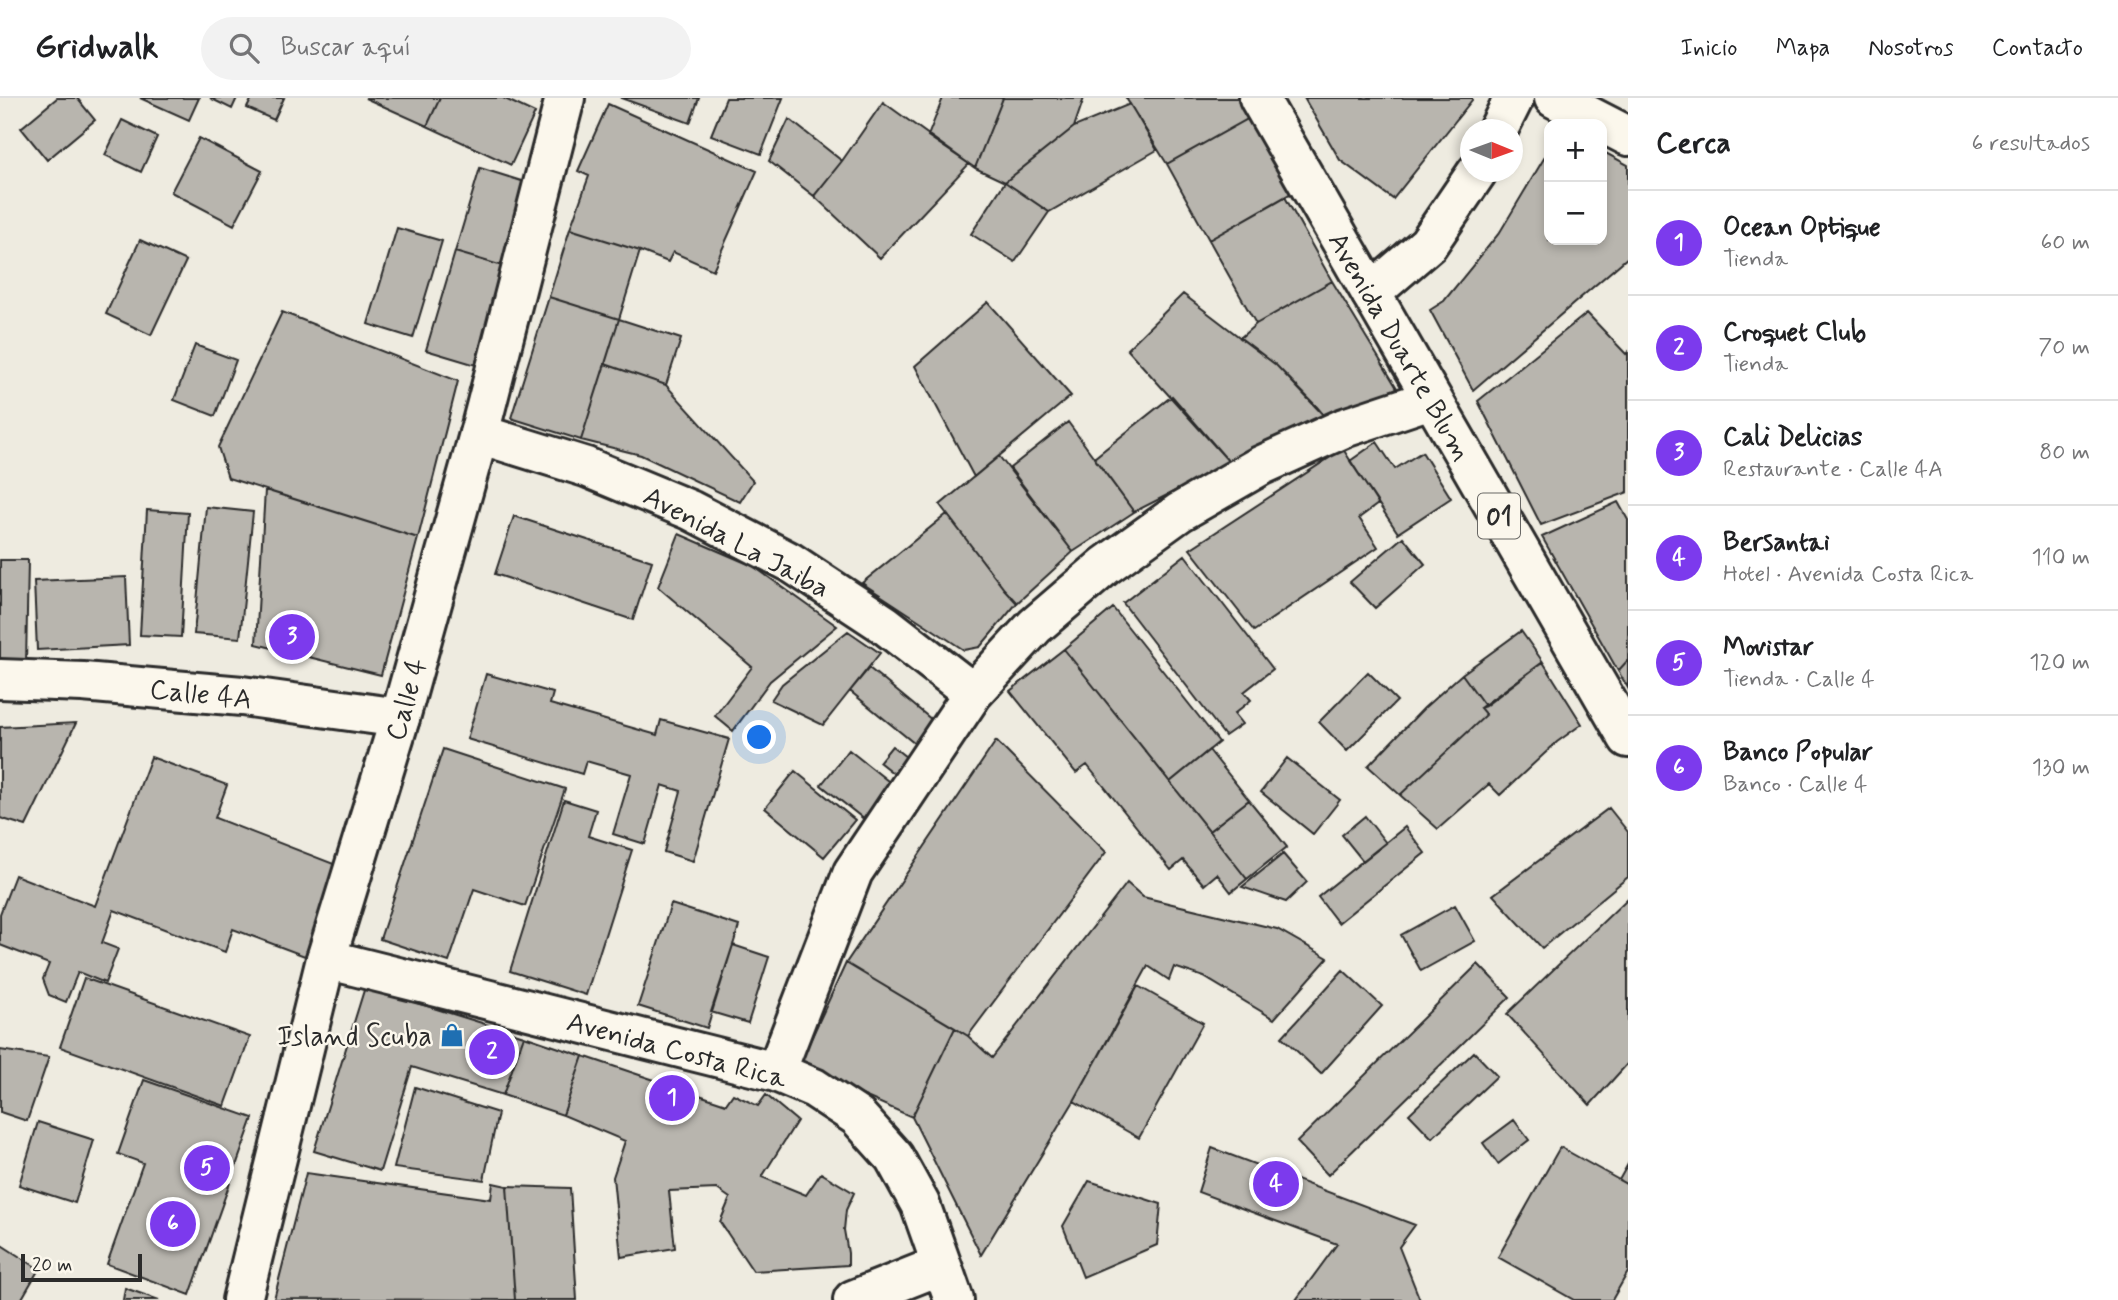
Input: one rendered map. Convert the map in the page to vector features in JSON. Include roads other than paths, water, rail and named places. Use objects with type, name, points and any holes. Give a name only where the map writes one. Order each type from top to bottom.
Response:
[{"type":"main road","name":"Calle 4","points":[[242,1300],[326,959],[400,718],[479,434],[565,98]]},
{"type":"main road","name":"Avenida Duarte Blum","points":[[1259,98],[1628,738]]},
{"type":"main road","points":[[1504,119],[1514,98]]},
{"type":"main road","points":[[1554,98],[1628,136]]},
{"type":"main road","points":[[1371,293],[1428,244],[1470,182]]},
{"type":"main road","points":[[776,1072],[853,872],[973,693],[1035,626],[1105,566],[1180,512],[1260,466],[1344,428],[1431,399]]},
{"type":"main road","name":"Avenida La Jaiba","points":[[479,434],[586,467],[690,510],[779,556],[884,624],[973,693]]},
{"type":"main road","name":"Calle 4A","points":[[0,679],[83,682],[242,696],[400,718]]},
{"type":"main road","name":"Avenida Costa Rica","points":[[326,959],[776,1072],[814,1088],[858,1117],[894,1157],[920,1204],[948,1283]]},
{"type":"main road","points":[[853,1300],[948,1283]]},
{"type":"place","name":"Cali Delicias","points":[[292,637]]},
{"type":"place","name":"Island Scuba","points":[[452,1035]]},
{"type":"place","name":"Croquet Club","points":[[492,1052]]},
{"type":"place","name":"Ocean Optique","points":[[672,1098]]},
{"type":"place","name":"Movistar","points":[[207,1168]]},
{"type":"place","name":"Bersantai","points":[[1276,1184]]},
{"type":"place","name":"Banco Popular","points":[[173,1224]]}]
